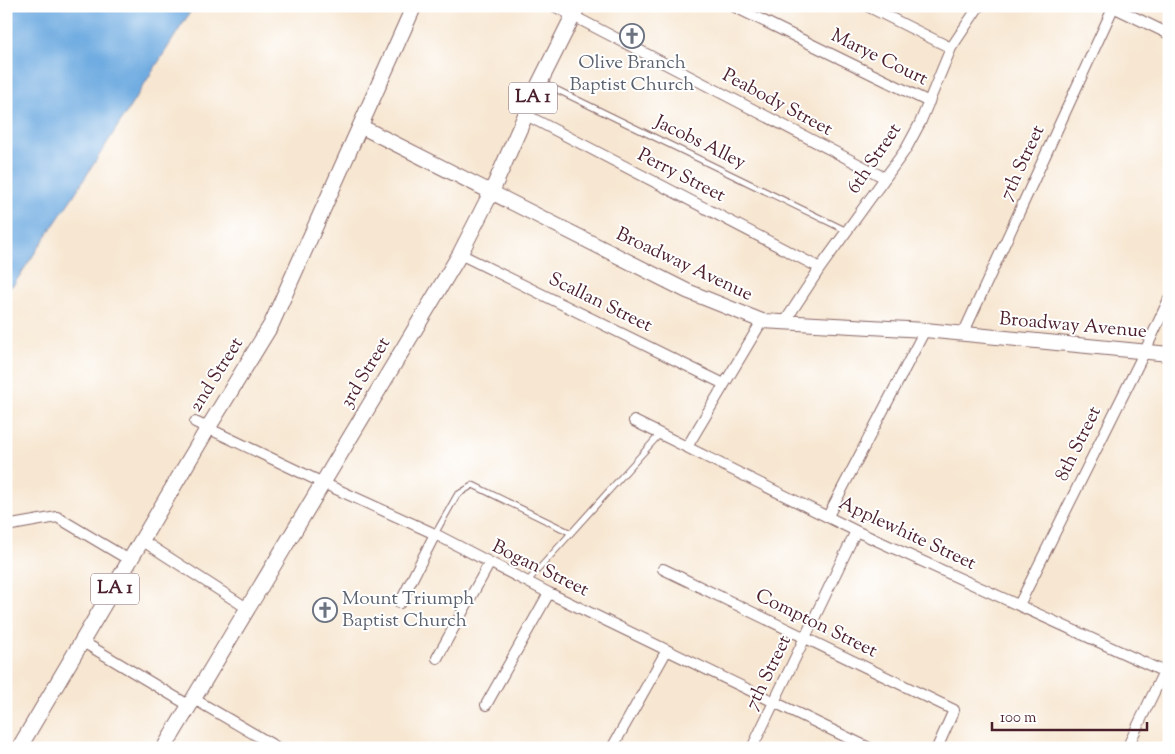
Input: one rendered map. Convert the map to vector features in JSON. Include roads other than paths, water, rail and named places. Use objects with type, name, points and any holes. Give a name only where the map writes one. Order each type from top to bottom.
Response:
[{"type":"main road","name":"2nd Street","points":[[19,748],[143,541],[201,425],[271,325],[414,6]]},
{"type":"main road","name":"3rd Street","points":[[164,748],[246,608],[460,254],[492,191],[540,82],[576,12]]},
{"type":"main road","name":"Broadway Avenue","points":[[360,126],[687,291],[762,322],[925,330],[1169,354]]},
{"type":"street","name":"Peabody Street","points":[[554,6],[576,12],[885,178]]},
{"type":"street","name":"Marye Court","points":[[733,6],[929,102]]},
{"type":"street","points":[[866,6],[951,48]]},
{"type":"street","name":"6th Street","points":[[784,323],[820,268],[906,149],[929,102],[951,48],[979,6]]},
{"type":"street","points":[[1113,7],[1169,34]]},
{"type":"street","name":"7th Street","points":[[963,334],[1113,7]]},
{"type":"street","name":"Perry Street","points":[[526,115],[820,268]]},
{"type":"street","name":"Scallan Street","points":[[460,254],[724,384]]},
{"type":"street","name":"8th Street","points":[[1019,605],[1169,299]]},
{"type":"street","points":[[687,447],[762,322]]},
{"type":"street","points":[[828,516],[925,330]]},
{"type":"street","name":"Applewhite Street","points":[[634,421],[856,531],[1166,672]]},
{"type":"street","name":"Bogan Street","points":[[201,425],[435,534],[489,564],[869,748]]},
{"type":"street","points":[[6,526],[57,517],[131,561]]},
{"type":"street","name":"7th Street","points":[[752,748],[856,531]]},
{"type":"street","points":[[400,603],[435,534]]},
{"type":"street","points":[[143,541],[246,608]]},
{"type":"street","points":[[437,658],[489,564]]},
{"type":"street","name":"Compton Street","points":[[663,569],[804,639],[954,710],[938,748]]},
{"type":"street","points":[[486,705],[549,593]]},
{"type":"street","points":[[83,642],[278,748]]},
{"type":"street","points":[[612,748],[667,650]]},
{"type":"street","points":[[1127,748],[1166,672],[1169,661]]},
{"type":"street","points":[[842,748],[846,737]]},
{"type":"lane","name":"Jacobs Alley","points":[[540,82],[847,231]]},
{"type":"lane","points":[[527,582],[660,434]]},
{"type":"lane","points":[[435,534],[457,495],[473,485],[571,533]]},
{"type":"water","points":[[6,6],[194,6],[74,195],[14,284],[6,290]]},
{"type":"place","name":"Olive Branch Baptist Church","points":[[632,36]]},
{"type":"place","name":"Mount Triumph Baptist Church","points":[[325,610]]}]
